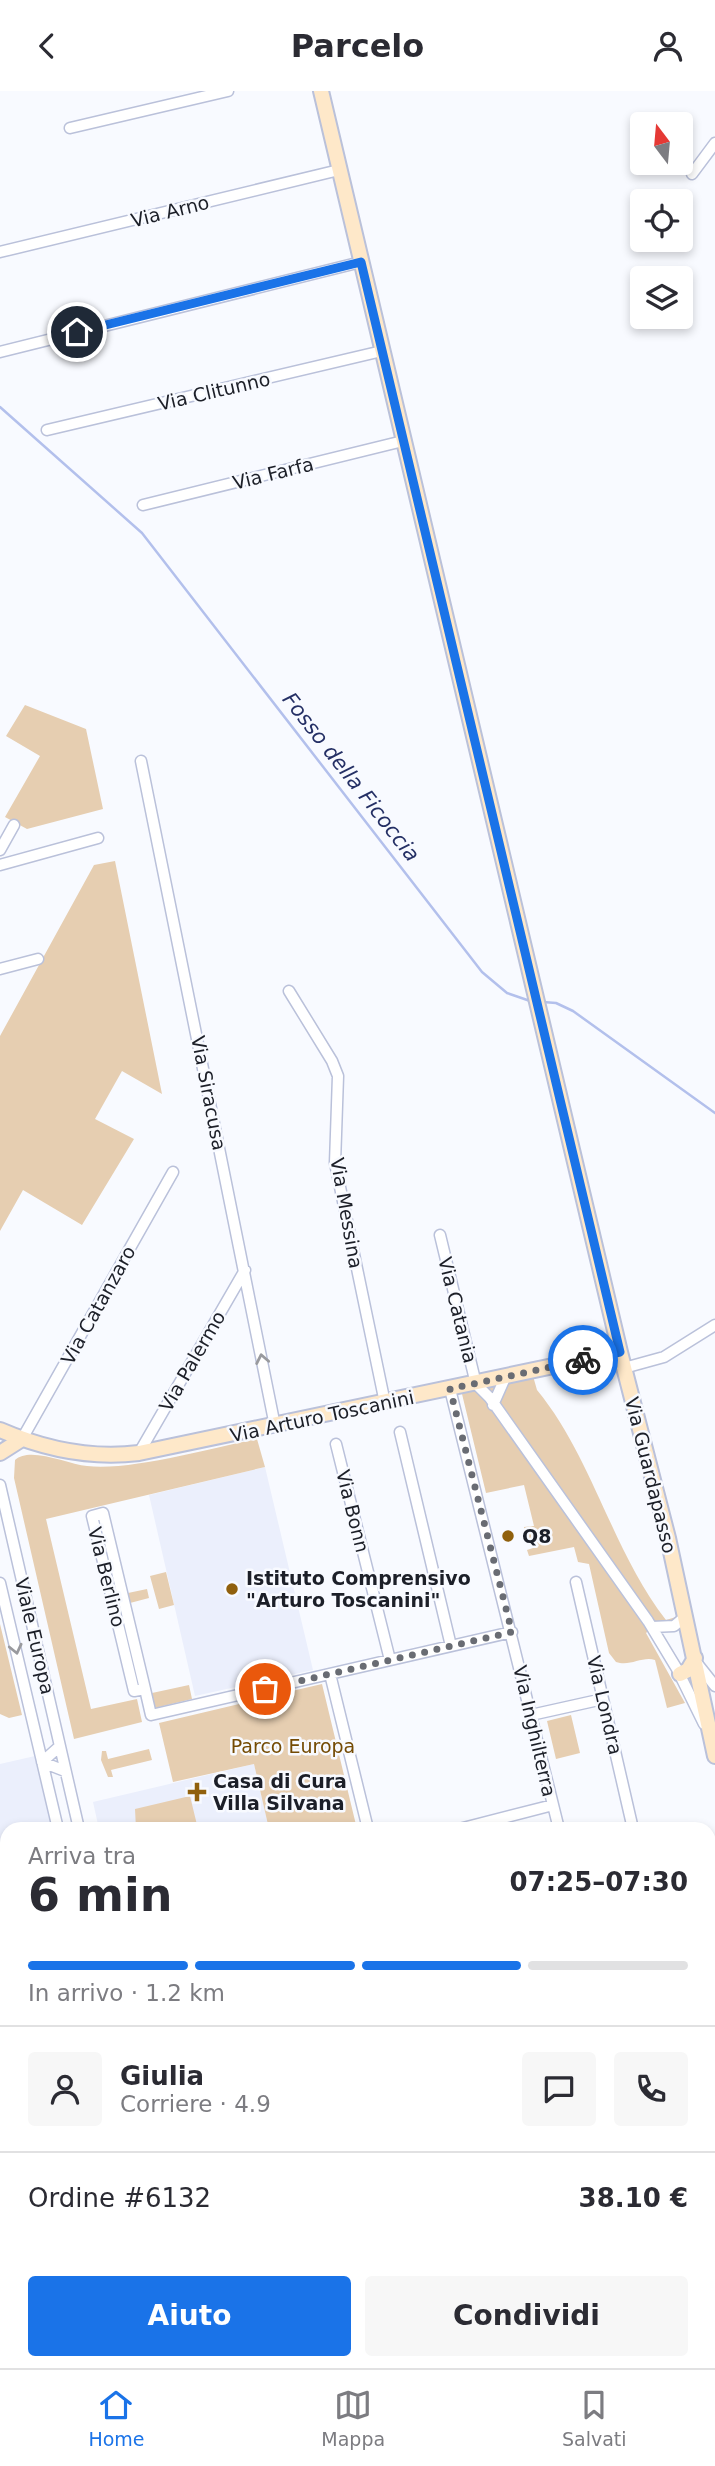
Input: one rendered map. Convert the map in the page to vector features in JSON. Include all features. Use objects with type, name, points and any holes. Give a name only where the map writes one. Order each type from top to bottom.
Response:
[{"type":"street","points":[[70,128],[228,91]]},
{"type":"street","name":"Via Guardapasso","points":[[321,91],[620,1352],[686,1616],[715,1756]]},
{"type":"street","points":[[693,173],[715,143]]},
{"type":"street","name":"Via Arno","points":[[0,252],[339,170]]},
{"type":"street","points":[[0,352],[361,262]]},
{"type":"street","name":"Via Clitunno","points":[[47,431],[382,351]]},
{"type":"street","name":"Via Farfa","points":[[143,505],[403,441]]},
{"type":"street","name":"Via Siracusa","points":[[141,761],[275,1426]]},
{"type":"street","points":[[0,851],[14,825]]},
{"type":"street","points":[[0,865],[98,838]]},
{"type":"street","points":[[0,969],[37,959]]},
{"type":"street","name":"Via Messina","points":[[289,991],[332,1061],[338,1076],[334,1163],[385,1403]]},
{"type":"street","name":"Via Catanzaro","points":[[22,1439],[173,1172]]},
{"type":"street","name":"Via Catania","points":[[440,1235],[476,1384]]},
{"type":"street","name":"Via Palermo","points":[[139,1453],[245,1270]]},
{"type":"street","points":[[624,1368],[664,1357],[715,1325]]},
{"type":"street","name":"Via Arturo Toscanini","points":[[1,1436],[86,1454],[139,1453],[620,1352]]},
{"type":"street","points":[[492,1405],[505,1378]]},
{"type":"street","points":[[476,1384],[652,1627],[680,1674],[711,1739]]},
{"type":"street","name":"Via Inghilterra","points":[[450,1389],[557,1822]]},
{"type":"street","points":[[400,1432],[451,1646]]},
{"type":"street","points":[[0,1453],[22,1439]]},
{"type":"street","name":"Via Bonn","points":[[337,1444],[390,1660]]},
{"type":"street","name":"Viale Europa","points":[[0,1485],[77,1822]]},
{"type":"street","name":"Via Berlino","points":[[145,1689],[134,1691],[92,1515],[103,1513],[145,1689],[151,1715],[330,1674]]},
{"type":"street","name":"Via Londra","points":[[576,1582],[632,1822]]},
{"type":"street","name":"Viale Europa","points":[[0,1583],[56,1822]]},
{"type":"street","points":[[652,1627],[674,1626],[686,1616]]},
{"type":"street","points":[[366,1822],[330,1674],[512,1632]]},
{"type":"street","points":[[680,1674],[696,1660],[715,1686]]},
{"type":"street","points":[[531,1715],[603,1699]]},
{"type":"street","points":[[60,1746],[42,1762],[65,1771]]},
{"type":"street","points":[[486,1822],[553,1805]]},
{"type":"shaded area","name":"Istituto Comprensivo \"Arturo Toscanini\"","points":[[265,1467],[313,1670],[195,1696],[149,1495]]},
{"type":"shaded area","points":[[35,1756],[50,1822],[0,1822],[0,1764]]},
{"type":"shaded area","name":"Casa di Cura Villa Silvana","points":[[254,1764],[267,1822],[97,1822],[93,1802]]},
{"type":"green space","points":[[25,705],[86,729],[103,809],[27,829],[5,817],[40,756],[6,736]]},
{"type":"green space","points":[[115,861],[162,1094],[122,1071],[95,1119],[134,1139],[82,1225],[23,1190],[0,1231],[0,1036],[94,865]]},
{"type":"green space","points":[[533,1376],[537,1390],[573,1445],[647,1593],[666,1620],[676,1617],[677,1611],[677,1618],[646,1633],[685,1703],[667,1708],[655,1660],[621,1663],[616,1662],[609,1653],[589,1564],[578,1562],[574,1547],[529,1556],[527,1550],[533,1548],[531,1542],[527,1543],[524,1527],[534,1526],[524,1485],[486,1493],[462,1394],[465,1390]]},
{"type":"green space","points":[[257,1439],[265,1467],[46,1519],[91,1709],[137,1699],[142,1722],[74,1739],[14,1478],[15,1460],[22,1456],[39,1455],[79,1465],[105,1467],[171,1458]]},
{"type":"green space","points":[[166,1572],[174,1605],[159,1609],[150,1576]]},
{"type":"green space","points":[[147,1589],[149,1598],[130,1603],[128,1593]]},
{"type":"green space","points":[[0,1624],[22,1715],[9,1718],[0,1714]]},
{"type":"green space","name":"Parco Europa","points":[[322,1684],[355,1822],[267,1822],[254,1764],[173,1782],[159,1723],[273,1696],[278,1703],[284,1704],[292,1698],[292,1691]]},
{"type":"green space","points":[[189,1685],[192,1699],[155,1708],[152,1693]]},
{"type":"green space","points":[[571,1715],[580,1753],[556,1759],[547,1721]]},
{"type":"green space","points":[[149,1749],[152,1760],[111,1770],[113,1777],[108,1777],[101,1760],[102,1751],[106,1751],[108,1759]]},
{"type":"green space","points":[[190,1796],[196,1822],[136,1822],[135,1809]]},
{"type":"waterway","name":"Fosso della Ficoccia","points":[[0,407],[142,533],[482,972],[507,993],[533,1002]]},
{"type":"waterway","name":"Fosso della Ficoccia","points":[[543,1002],[556,1003],[573,1011],[715,1113]]},
{"type":"way so far","points":[[265,1689],[512,1632],[450,1389],[583,1360]]},
{"type":"place","name":"Q8","points":[[508,1536]]},
{"type":"place","name":"Istituto Comprensivo \"Arturo Toscanini\"","points":[[232,1589]]},
{"type":"place","name":"Casa di Cura Villa Silvana","points":[[197,1792]]},
{"type":"route","points":[[77,332],[361,262],[620,1352],[583,1360]]}]
